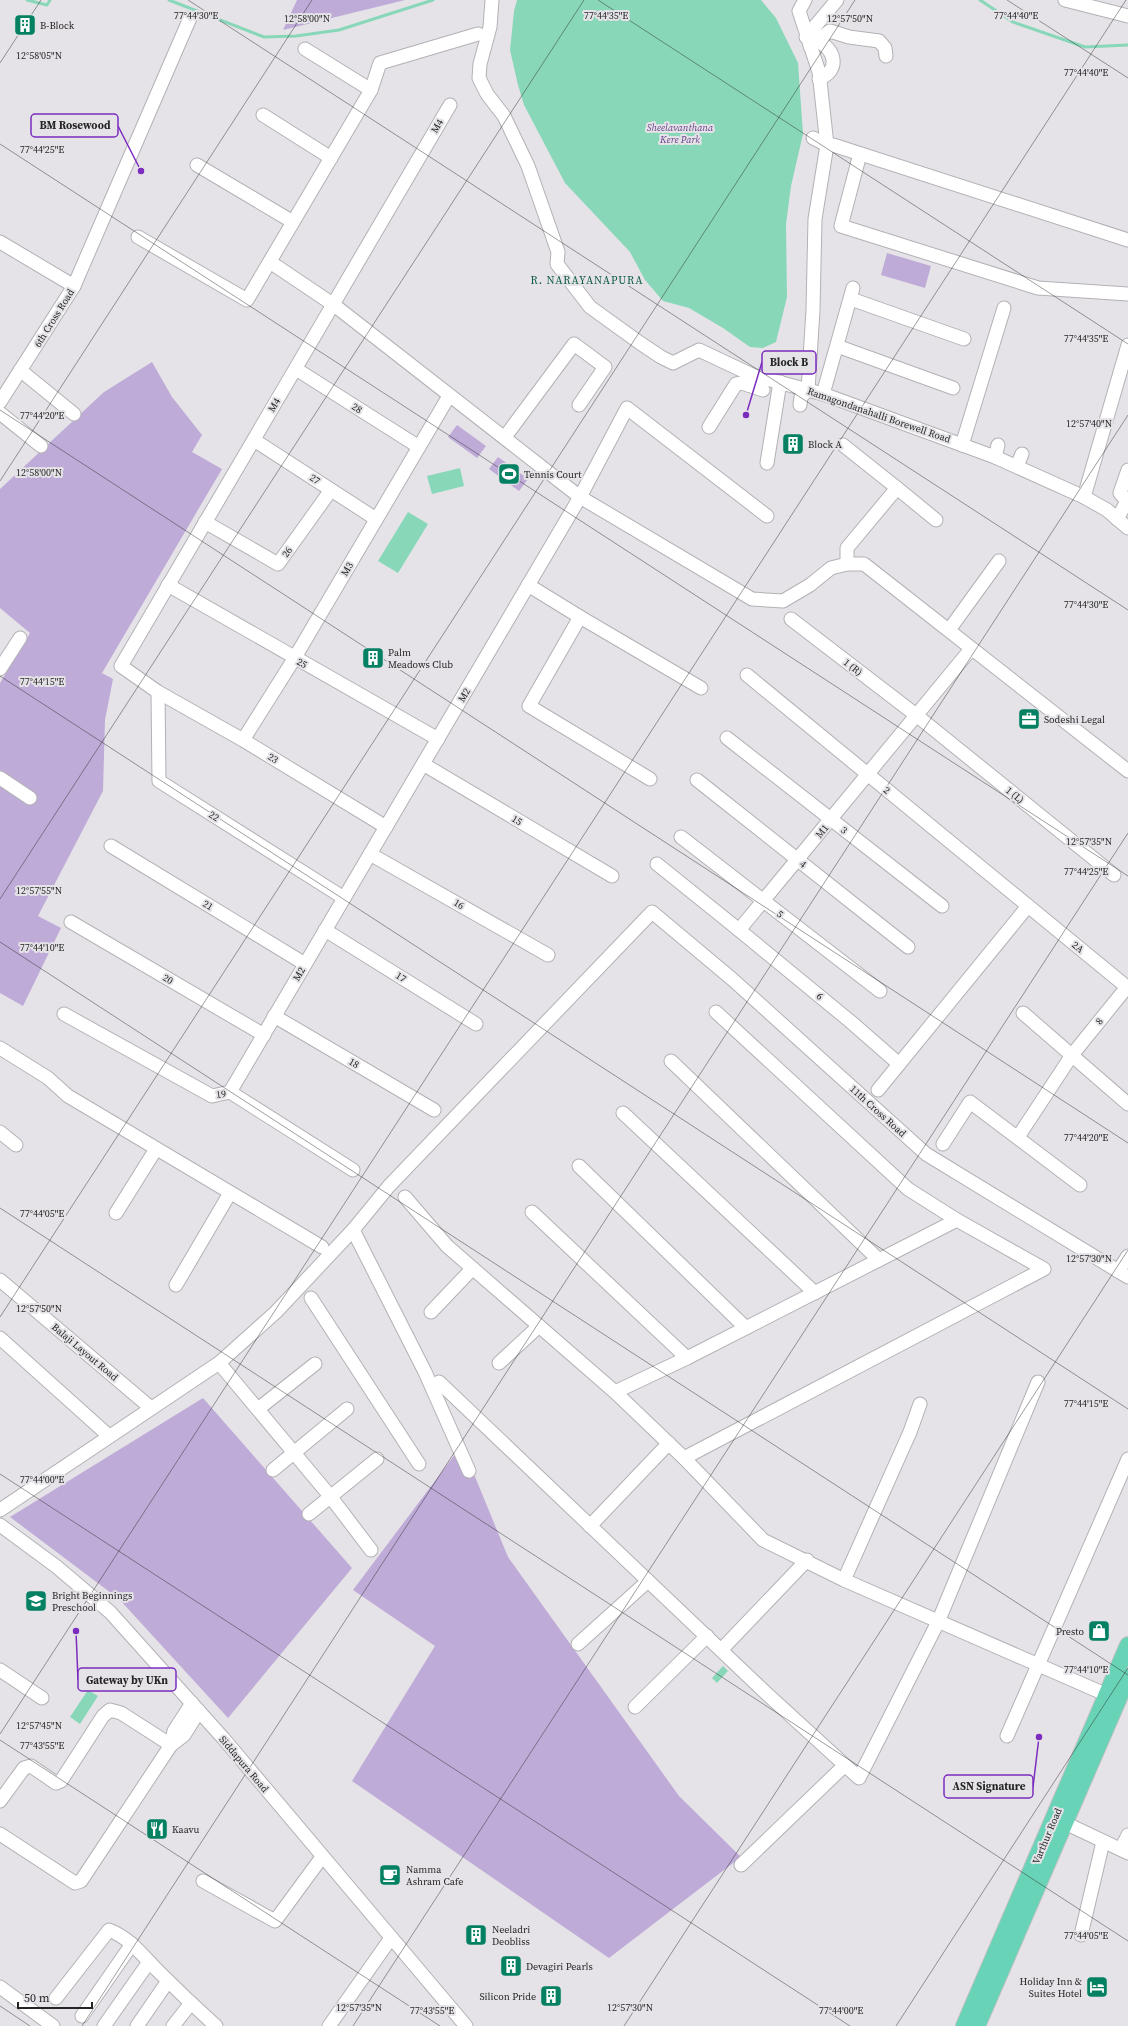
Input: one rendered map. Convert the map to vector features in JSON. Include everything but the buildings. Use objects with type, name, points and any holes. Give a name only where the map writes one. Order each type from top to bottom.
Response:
[{"type":"main road","name":"Varthur Road","points":[[977,2026],[1064,1823],[1112,1697],[1128,1645]]},
{"type":"main road","name":"Varthur Road","points":[[964,2026],[1112,1697],[1128,1677]]},
{"type":"street","name":"Ramagondanahalli Borewell Road","points":[[492,0],[490,27],[480,64],[479,78],[487,94],[504,116],[528,166],[558,252],[557,264],[590,307],[661,357],[673,363],[699,350],[764,387],[780,386],[803,398],[823,394],[962,444],[997,451],[1017,466],[1084,497],[1107,510],[1128,528]]},
{"type":"street","points":[[803,398],[814,310],[815,219],[830,145],[812,42],[799,11],[805,0]]},
{"type":"street","points":[[812,42],[837,0]]},
{"type":"street","points":[[1065,0],[1128,16]]},
{"type":"street","points":[[74,286],[190,18]]},
{"type":"street","points":[[812,42],[830,31],[849,37],[879,41],[885,48],[886,56]]},
{"type":"street","points":[[138,237],[247,300],[371,90],[380,63],[478,34]]},
{"type":"street","points":[[812,42],[831,51],[833,57],[832,67],[828,74],[819,79]]},
{"type":"street","points":[[306,49],[371,90]]},
{"type":"street","name":"M4","points":[[158,692],[121,666],[450,105]]},
{"type":"street","points":[[263,115],[331,158]]},
{"type":"street","points":[[813,138],[830,145],[1128,240]]},
{"type":"street","points":[[860,154],[841,226],[1038,288],[1128,294]]},
{"type":"street","points":[[197,164],[293,222]]},
{"type":"street","name":"6th Cross Road","points":[[0,242],[74,286],[0,402]]},
{"type":"street","points":[[270,262],[334,305],[580,496],[752,599],[783,601],[810,585],[831,568],[847,564],[864,564],[971,650],[1128,771]]},
{"type":"street","points":[[823,394],[852,294],[964,339]]},
{"type":"street","points":[[962,444],[1004,308]]},
{"type":"street","points":[[505,437],[572,345],[575,344],[605,367],[579,405]]},
{"type":"street","points":[[1084,497],[1128,345]]},
{"type":"street","points":[[836,346],[953,388]]},
{"type":"street","name":"28","points":[[296,369],[419,447]]},
{"type":"street","points":[[20,370],[74,414]]},
{"type":"street","points":[[709,427],[736,384],[750,380]]},
{"type":"street","points":[[767,463],[780,386]]},
{"type":"street","name":"M3","points":[[243,740],[294,659],[450,396]]},
{"type":"street","name":"M2","points":[[230,1092],[528,586],[580,496],[627,408],[767,516]]},
{"type":"street","points":[[0,413],[41,446]]},
{"type":"street","name":"27","points":[[254,440],[376,519]]},
{"type":"street","points":[[843,445],[936,520]]},
{"type":"street","points":[[1017,466],[1022,454]]},
{"type":"street","points":[[1117,519],[1126,503],[1126,500],[1120,493],[1128,470]]},
{"type":"street","points":[[847,564],[847,548],[897,488]]},
{"type":"street","name":"26","points":[[205,522],[278,564],[331,490]]},
{"type":"street","points":[[948,630],[999,562]]},
{"type":"street","name":"25","points":[[168,585],[294,659],[438,739]]},
{"type":"street","points":[[528,586],[701,688]]},
{"type":"street","points":[[580,617],[529,706],[650,779]]},
{"type":"street","name":"1 (R)","points":[[791,619],[916,715]]},
{"type":"street","points":[[0,669],[20,638]]},
{"type":"street","name":"M1","points":[[739,930],[971,650]]},
{"type":"street","name":"2","points":[[747,675],[1028,906]]},
{"type":"street","name":"23","points":[[158,692],[243,740],[386,827]]},
{"type":"street","name":"22","points":[[158,692],[159,781],[344,898]]},
{"type":"street","name":"1 (L)","points":[[916,715],[1114,875]]},
{"type":"street","name":"3","points":[[727,738],[942,906]]},
{"type":"street","name":"15","points":[[423,764],[612,876]]},
{"type":"street","points":[[0,778],[30,798]]},
{"type":"street","name":"4","points":[[697,780],[908,947]]},
{"type":"street","name":"5","points":[[681,837],[880,991]]},
{"type":"street","name":"21","points":[[111,846],[305,964]]},
{"type":"street","name":"16","points":[[370,854],[548,955]]},
{"type":"street","points":[[657,864],[739,930]]},
{"type":"street","points":[[878,1090],[1028,906]]},
{"type":"street","name":"2A","points":[[1028,906],[1127,988]]},
{"type":"street","name":"11th Cross Road","points":[[353,1230],[389,1186],[652,912],[732,979],[926,1154],[1123,1274]]},
{"type":"street","name":"20","points":[[71,922],[264,1035]]},
{"type":"street","name":"17","points":[[325,930],[476,1024]]},
{"type":"street","name":"6","points":[[739,930],[851,1022],[899,1064]]},
{"type":"street","name":"8","points":[[1018,1137],[1072,1055],[1127,988]]},
{"type":"street","points":[[684,1458],[1044,1269],[956,1220],[908,1189],[716,1012]]},
{"type":"street","points":[[1023,1013],[1128,1104]]},
{"type":"street","name":"19","points":[[64,1014],[212,1096],[230,1092],[353,1170]]},
{"type":"street","name":"18","points":[[274,1016],[434,1110]]},
{"type":"street","points":[[0,1048],[48,1078],[68,1096],[322,1247]]},
{"type":"street","points":[[671,1061],[879,1260]]},
{"type":"street","points":[[943,1144],[970,1102],[1080,1185]]},
{"type":"street","points":[[623,1113],[815,1293]]},
{"type":"street","points":[[0,1132],[16,1145]]},
{"type":"street","points":[[116,1213],[156,1149]]},
{"type":"street","points":[[579,1166],[746,1328]]},
{"type":"street","points":[[176,1285],[230,1192]]},
{"type":"street","points":[[405,1197],[447,1246],[615,1392],[669,1443],[763,1540],[807,1560],[844,1580],[1112,1697]]},
{"type":"street","points":[[532,1212],[687,1358]]},
{"type":"street","points":[[615,1392],[687,1358],[956,1220]]},
{"type":"street","points":[[0,1510],[219,1363],[276,1312],[353,1230],[425,1372],[468,1471]]},
{"type":"street","points":[[1123,1274],[1128,1256]]},
{"type":"street","points":[[430,1312],[472,1269]]},
{"type":"street","name":"Balaji Layout Road","points":[[0,1280],[151,1408]]},
{"type":"street","points":[[305,1281],[313,1290],[311,1298],[419,1464]]},
{"type":"street","points":[[295,1291],[304,1299],[311,1298]]},
{"type":"street","points":[[500,1363],[539,1326]]},
{"type":"street","points":[[0,1338],[109,1436]]},
{"type":"street","points":[[219,1363],[330,1496],[371,1550]]},
{"type":"street","points":[[258,1409],[315,1364]]},
{"type":"street","points":[[439,1382],[844,1766],[859,1778],[938,1622],[1038,1382]]},
{"type":"street","points":[[844,1580],[910,1432],[920,1404]]},
{"type":"street","points":[[273,1470],[346,1409]]},
{"type":"street","points":[[590,1526],[669,1443]]},
{"type":"street","points":[[309,1514],[377,1459]]},
{"type":"street","points":[[1007,1736],[1128,1459]]},
{"type":"street","name":"Siddapura Road","points":[[0,1525],[57,1567],[110,1612],[195,1707],[466,2026]]},
{"type":"street","points":[[722,1649],[807,1560]]},
{"type":"street","points":[[578,1644],[648,1580]]},
{"type":"street","points":[[635,1707],[707,1636]]},
{"type":"street","points":[[0,1670],[42,1698]]},
{"type":"street","points":[[0,1834],[75,1882],[80,1881],[171,1745],[184,1735],[195,1707]]},
{"type":"street","points":[[0,1802],[24,1768],[31,1766],[56,1783],[61,1781],[104,1716],[110,1710],[121,1713],[171,1745]]},
{"type":"street","points":[[741,1865],[844,1766]]},
{"type":"street","points":[[1064,1823],[1125,1851],[1128,1835]]},
{"type":"street","points":[[1081,1935],[1103,1842]]},
{"type":"street","points":[[203,1881],[275,1921],[322,1857]]},
{"type":"street","points":[[56,1998],[109,1930],[117,1933],[132,1944],[191,2003],[209,2024]]},
{"type":"street","points":[[329,2026],[391,1938]]},
{"type":"street","points":[[82,2016],[132,1944]]},
{"type":"street","points":[[104,2026],[149,1962]]},
{"type":"street","points":[[137,2026],[168,1981]]},
{"type":"street","points":[[1,1984],[53,2026]]},
{"type":"street","points":[[173,2026],[191,2003]]},
{"type":"shaded area","points":[[297,0],[405,0],[283,30]]},
{"type":"shaded area","name":"Sheelavanthana Kere Park","points":[[517,0],[761,0],[776,18],[798,63],[803,134],[791,186],[786,224],[787,297],[776,342],[763,348],[750,347],[723,328],[689,308],[663,301],[645,280],[630,252],[565,183],[524,105],[518,85],[510,50],[514,11]]},
{"type":"shaded area","points":[[887,253],[931,266],[925,288],[881,275]]},
{"type":"shaded area","points":[[152,362],[172,397],[202,435],[192,452],[222,469],[102,673],[113,679],[105,720],[103,791],[38,916],[61,928],[23,1006],[0,993],[0,683],[30,633],[0,608],[0,489],[104,392]]},
{"type":"shaded area","points":[[457,425],[486,446],[477,458],[448,437]]},
{"type":"shaded area","name":"Tennis Court","points":[[498,457],[528,479],[519,491],[489,469]]},
{"type":"shaded area","points":[[460,468],[464,486],[432,494],[427,476]]},
{"type":"shaded area","points":[[408,512],[428,524],[398,573],[378,561]]},
{"type":"shaded area","points":[[203,1398],[352,1568],[228,1718],[119,1599],[10,1517]]},
{"type":"shaded area","points":[[462,1445],[508,1557],[679,1796],[741,1857],[609,1958],[352,1781],[435,1646],[353,1590]]},
{"type":"shaded area","points":[[723,1666],[728,1671],[717,1683],[712,1678]]},
{"type":"shaded area","points":[[88,1690],[98,1696],[80,1724],[70,1717]]},
{"type":"waterway","points":[[27,0],[47,5],[50,0]]},
{"type":"waterway","points":[[169,0],[264,37],[296,36],[339,30],[433,0]]},
{"type":"waterway","points":[[980,0],[1013,22],[1085,47],[1128,45]]},
{"type":"place","name":"B-Block","points":[[25,25]]},
{"type":"place","name":"BM Rosewood","points":[[141,171]]},
{"type":"place","name":"Block B","points":[[746,415]]},
{"type":"place","name":"Block A","points":[[793,444]]},
{"type":"place","name":"Tennis Court","points":[[509,474]]},
{"type":"place","name":"Palm Meadows Club","points":[[373,658]]},
{"type":"place","name":"Sodeshi Legal","points":[[1029,719]]},
{"type":"place","name":"Bright Beginnings Preschool","points":[[36,1601]]},
{"type":"place","name":"Gateway by UKn","points":[[76,1631]]},
{"type":"place","name":"Presto","points":[[1099,1631]]},
{"type":"place","name":"ASN Signature","points":[[1039,1737]]},
{"type":"place","name":"Kaavu","points":[[157,1829]]},
{"type":"place","name":"Namma Ashram Cafe","points":[[390,1875]]},
{"type":"place","name":"Neeladri Deobliss","points":[[476,1935]]},
{"type":"place","name":"Devagiri Pearls","points":[[511,1966]]},
{"type":"place","name":"Holiday Inn & Suites Hotel","points":[[1097,1987]]},
{"type":"place","name":"Silicon Pride","points":[[551,1996]]},
{"type":"district","name":"R. NARAYANAPURA","points":[[587,280]]}]
